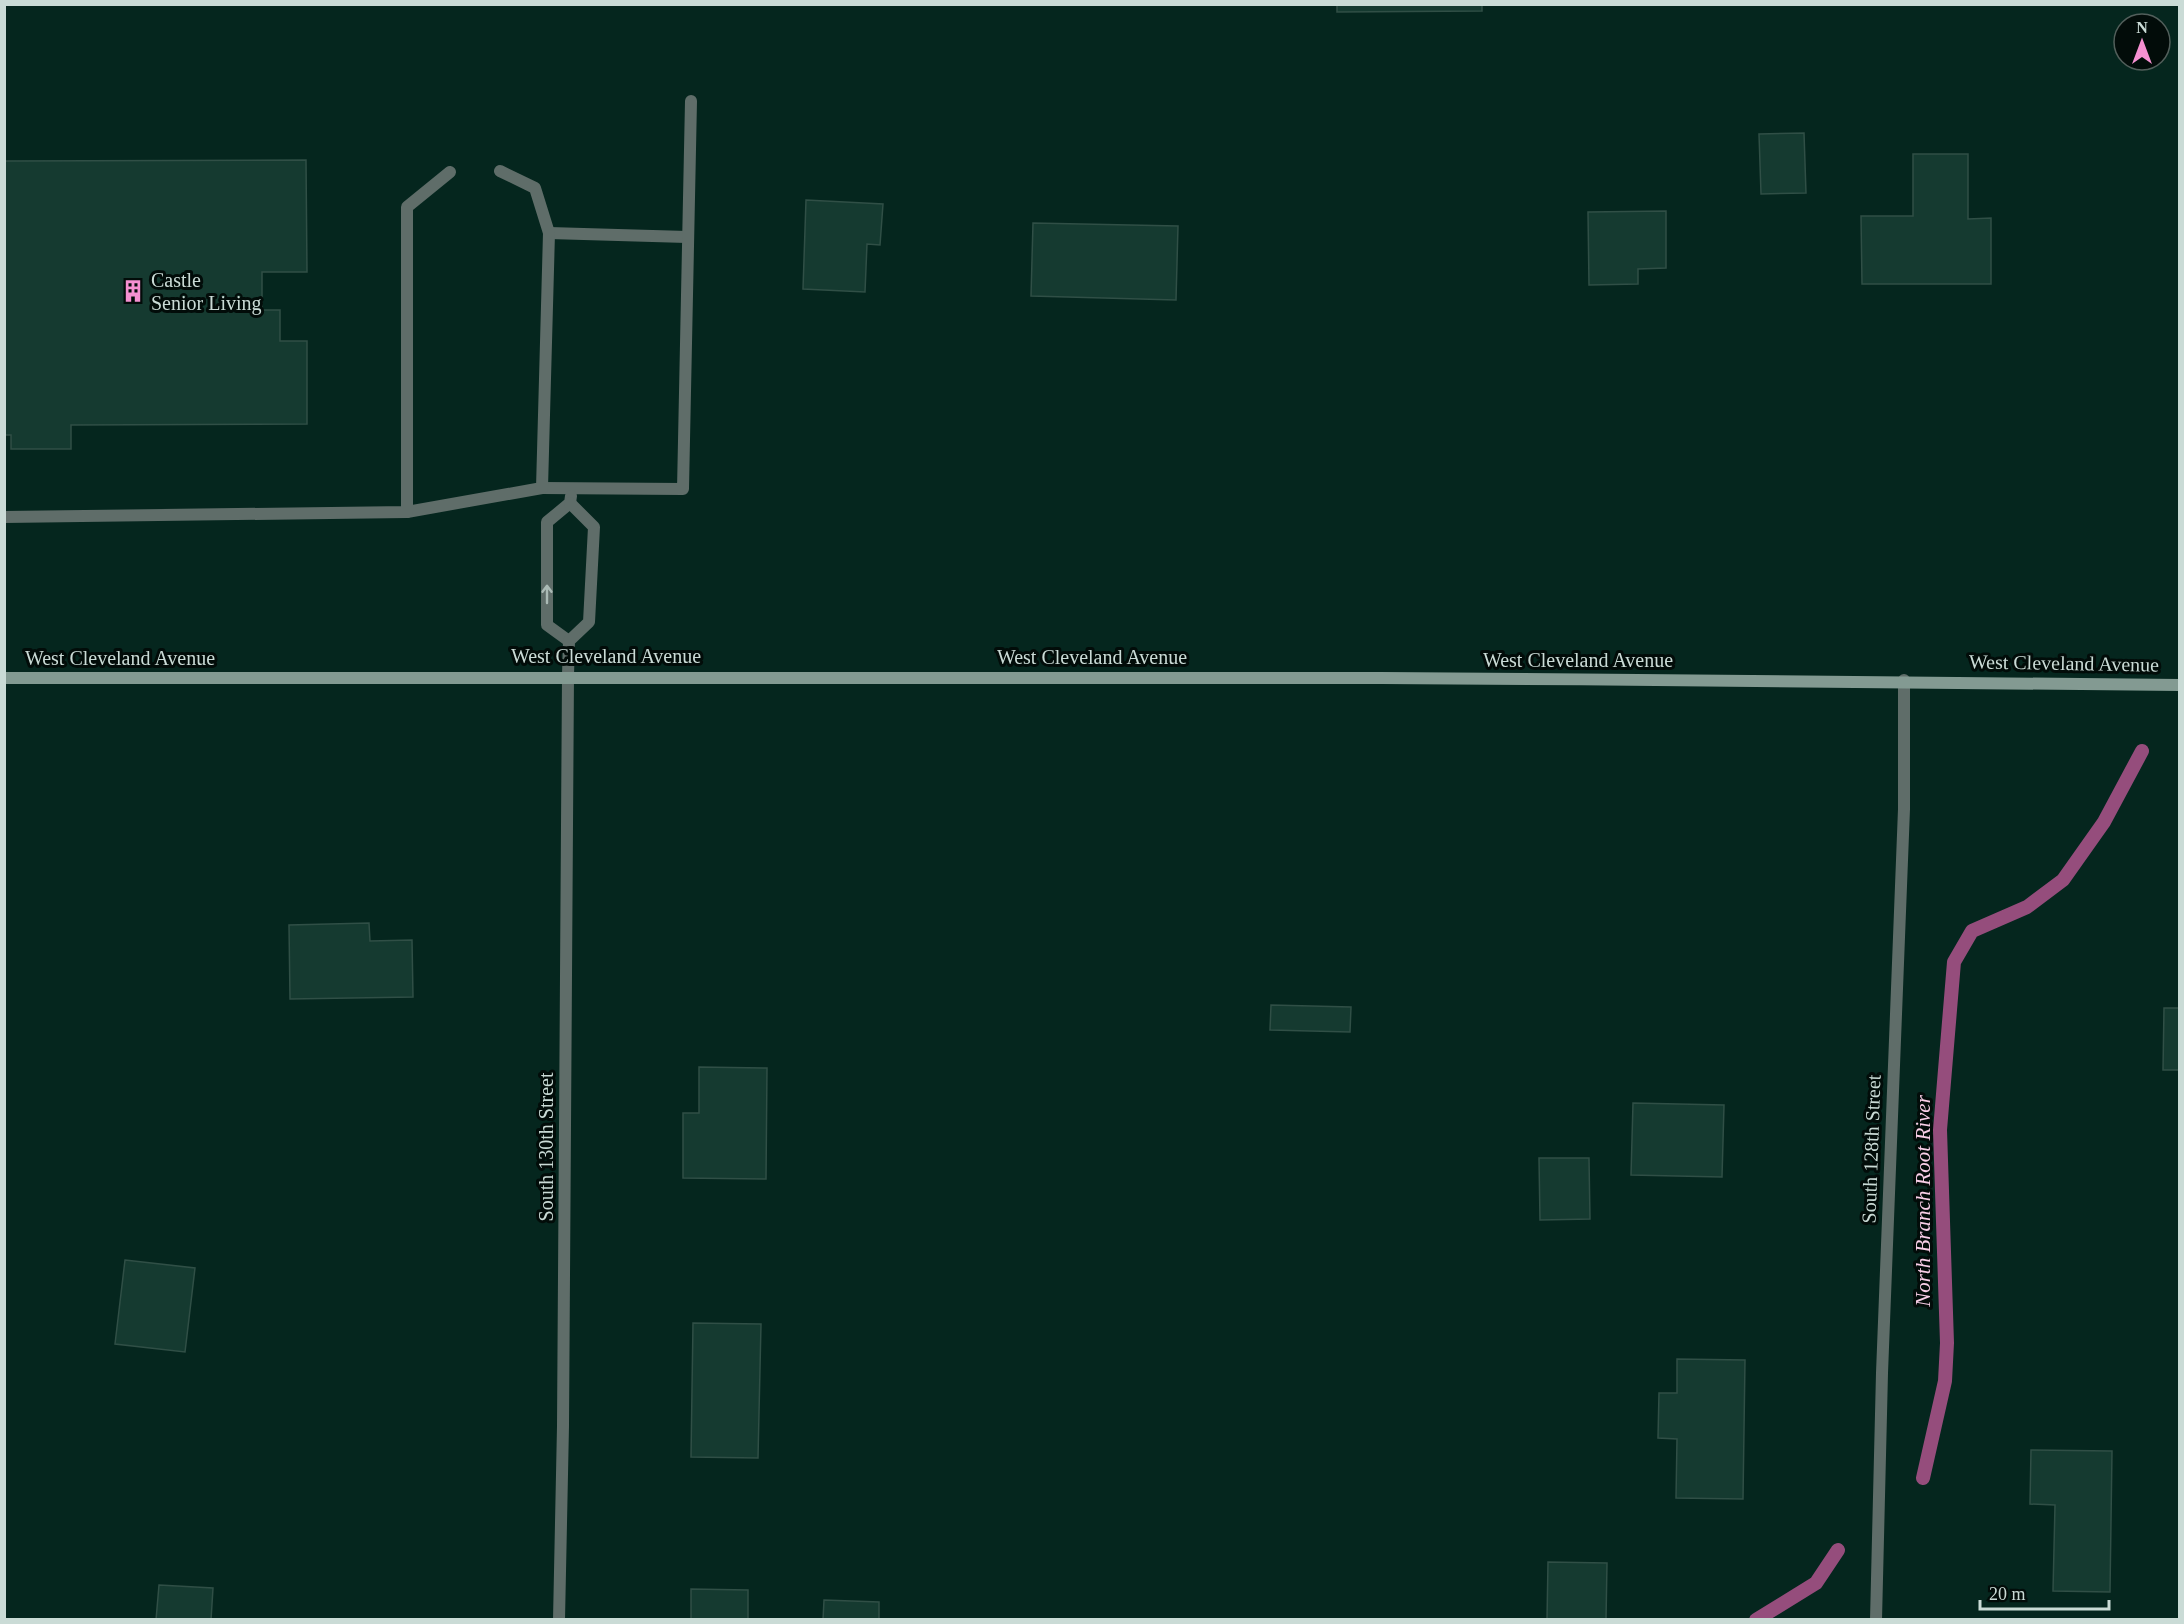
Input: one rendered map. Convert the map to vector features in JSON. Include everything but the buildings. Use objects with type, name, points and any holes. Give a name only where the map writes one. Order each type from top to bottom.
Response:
[{"type":"main road","name":"West Cleveland Avenue","points":[[4,678],[568,675],[1904,680],[2180,685]]},
{"type":"street","points":[[4,517],[407,512],[542,488],[683,489],[691,101]]},
{"type":"street","points":[[500,171],[535,188],[549,233],[542,488]]},
{"type":"street","points":[[407,512],[407,207],[450,172]]},
{"type":"street","points":[[549,233],[687,237]]},
{"type":"street","points":[[570,503],[594,526],[589,622],[569,641],[547,625],[547,522],[570,503],[572,489]]},
{"type":"street","name":"South 130th Street","points":[[559,1620],[563,1414],[569,641]]},
{"type":"street","name":"South 128th Street","points":[[1876,1620],[1882,1384],[1904,809],[1904,680]]},
{"type":"waterway","name":"North Branch Root River","points":[[1923,1478],[1945,1381],[1947,1343],[1940,1130],[1954,962],[1972,931],[2027,907],[2063,880],[2104,822],[2142,751]]},
{"type":"waterway","name":"North Branch Root River","points":[[1756,1620],[1816,1583],[1838,1550]]},
{"type":"place","name":"Castle Senior Living","points":[[133,291]]}]
